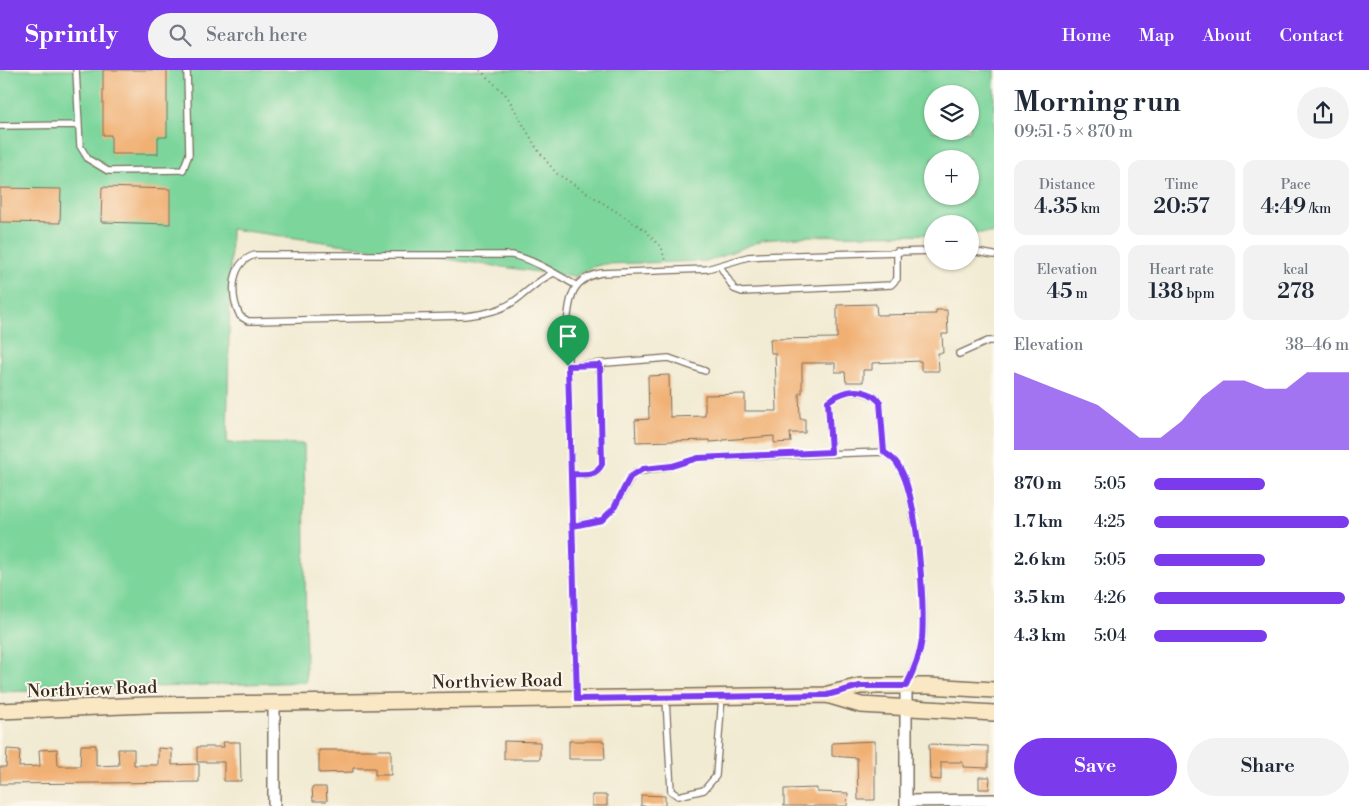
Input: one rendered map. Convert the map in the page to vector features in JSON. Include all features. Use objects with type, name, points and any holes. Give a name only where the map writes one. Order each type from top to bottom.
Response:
[{"type":"street","points":[[827,695],[860,686],[994,690]]},
{"type":"street","points":[[906,686],[906,804],[994,800]]},
{"type":"street","name":"Northview Road","points":[[0,711],[274,703],[827,695],[862,705],[994,713]]},
{"type":"street","points":[[274,703],[274,806]]},
{"type":"lane","points":[[76,70],[80,146],[88,159],[108,171],[183,170],[188,154],[187,70]]},
{"type":"lane","points":[[0,126],[79,125]]},
{"type":"lane","points":[[720,266],[734,289],[742,292],[891,285],[897,279],[897,251]]},
{"type":"lane","points":[[577,699],[568,366],[569,309],[572,293],[577,286],[588,276],[601,273],[666,271],[720,266],[743,258],[924,251]]},
{"type":"lane","points":[[979,252],[994,255]]},
{"type":"lane","points":[[554,273],[544,277],[508,305],[490,312],[466,316],[248,321],[240,316],[236,303],[235,282],[238,266],[243,260],[255,255],[512,255],[528,259],[554,273],[577,286]]},
{"type":"lane","points":[[959,354],[988,341],[994,341]]},
{"type":"lane","points":[[568,366],[600,365],[641,359],[669,358],[705,371]]},
{"type":"lane","points":[[572,474],[592,474],[598,471],[602,464],[600,365]]},
{"type":"lane","points":[[831,452],[828,401],[840,393],[853,390],[872,393],[880,402],[884,452],[899,466],[905,482],[916,536],[922,587],[922,641],[914,668],[906,686]]},
{"type":"lane","points":[[573,526],[602,520],[614,508],[630,477],[643,469],[672,466],[698,458],[831,452],[884,452]]},
{"type":"lane","points":[[666,697],[671,792],[678,796],[704,790],[716,776],[722,696]]},
{"type":"path","points":[[480,70],[507,96],[548,165],[556,173],[601,200],[653,237],[662,249],[666,271]]},
{"type":"green space","points":[[0,70],[994,70],[994,233],[979,233],[979,215],[924,215],[924,234],[810,236],[763,240],[709,261],[604,264],[592,267],[574,277],[231,229],[227,443],[304,444],[306,682],[0,692]]},
{"type":"building","points":[[103,70],[167,70],[167,137],[158,137],[158,154],[111,154],[111,135],[103,135]]},
{"type":"building","points":[[102,187],[170,189],[170,224],[101,222]]},
{"type":"building","points":[[0,188],[61,189],[60,223],[0,222]]},
{"type":"building","points":[[876,304],[877,315],[936,314],[936,310],[947,310],[948,334],[942,334],[943,353],[938,353],[939,371],[921,371],[921,361],[872,363],[872,370],[863,370],[863,382],[846,382],[845,372],[835,372],[835,363],[802,363],[802,393],[799,393],[800,419],[805,419],[805,433],[790,433],[791,442],[774,443],[774,436],[710,442],[710,440],[636,442],[635,420],[649,419],[648,376],[669,375],[670,417],[705,416],[705,395],[745,394],[745,411],[777,411],[775,353],[771,353],[770,339],[837,338],[837,305]]},
{"type":"building","points":[[504,741],[540,742],[540,759],[504,759]]},
{"type":"building","points":[[569,741],[604,741],[605,759],[569,759]]},
{"type":"building","points":[[875,741],[875,800],[858,800],[857,758],[832,756],[832,743]]},
{"type":"building","points":[[223,742],[240,742],[241,781],[224,781],[224,762],[197,762],[197,747],[224,747]]},
{"type":"building","points":[[929,744],[988,746],[988,768],[963,767],[963,762],[941,762],[941,780],[930,779]]},
{"type":"building","points":[[81,745],[96,745],[96,766],[119,765],[118,749],[134,749],[134,765],[158,765],[158,748],[172,749],[172,765],[199,764],[199,782],[0,784],[0,767],[6,767],[7,749],[20,750],[19,767],[40,766],[39,750],[57,749],[58,766],[80,766]]},
{"type":"building","points":[[319,750],[391,750],[391,775],[375,775],[375,768],[353,768],[353,772],[319,773]]},
{"type":"building","points":[[979,777],[990,777],[989,789],[979,789]]},
{"type":"building","points":[[312,787],[326,787],[327,801],[313,801]]},
{"type":"building","points":[[817,788],[817,792],[848,793],[847,806],[784,806],[784,789]]},
{"type":"building","points":[[592,795],[607,795],[607,806],[592,806]]},
{"type":"building","points":[[641,795],[665,796],[665,806],[641,806]]},
{"type":"route","points":[[600,365],[602,464],[598,471],[592,474],[572,474],[573,526],[587,525],[602,520],[614,508],[630,477],[643,469],[672,466],[698,458],[831,452],[828,401],[840,393],[853,390],[872,393],[880,402],[884,452],[893,458],[899,466],[910,499],[922,587],[922,641],[914,668],[906,686],[860,686],[827,695],[577,699],[568,366],[600,365]]}]
